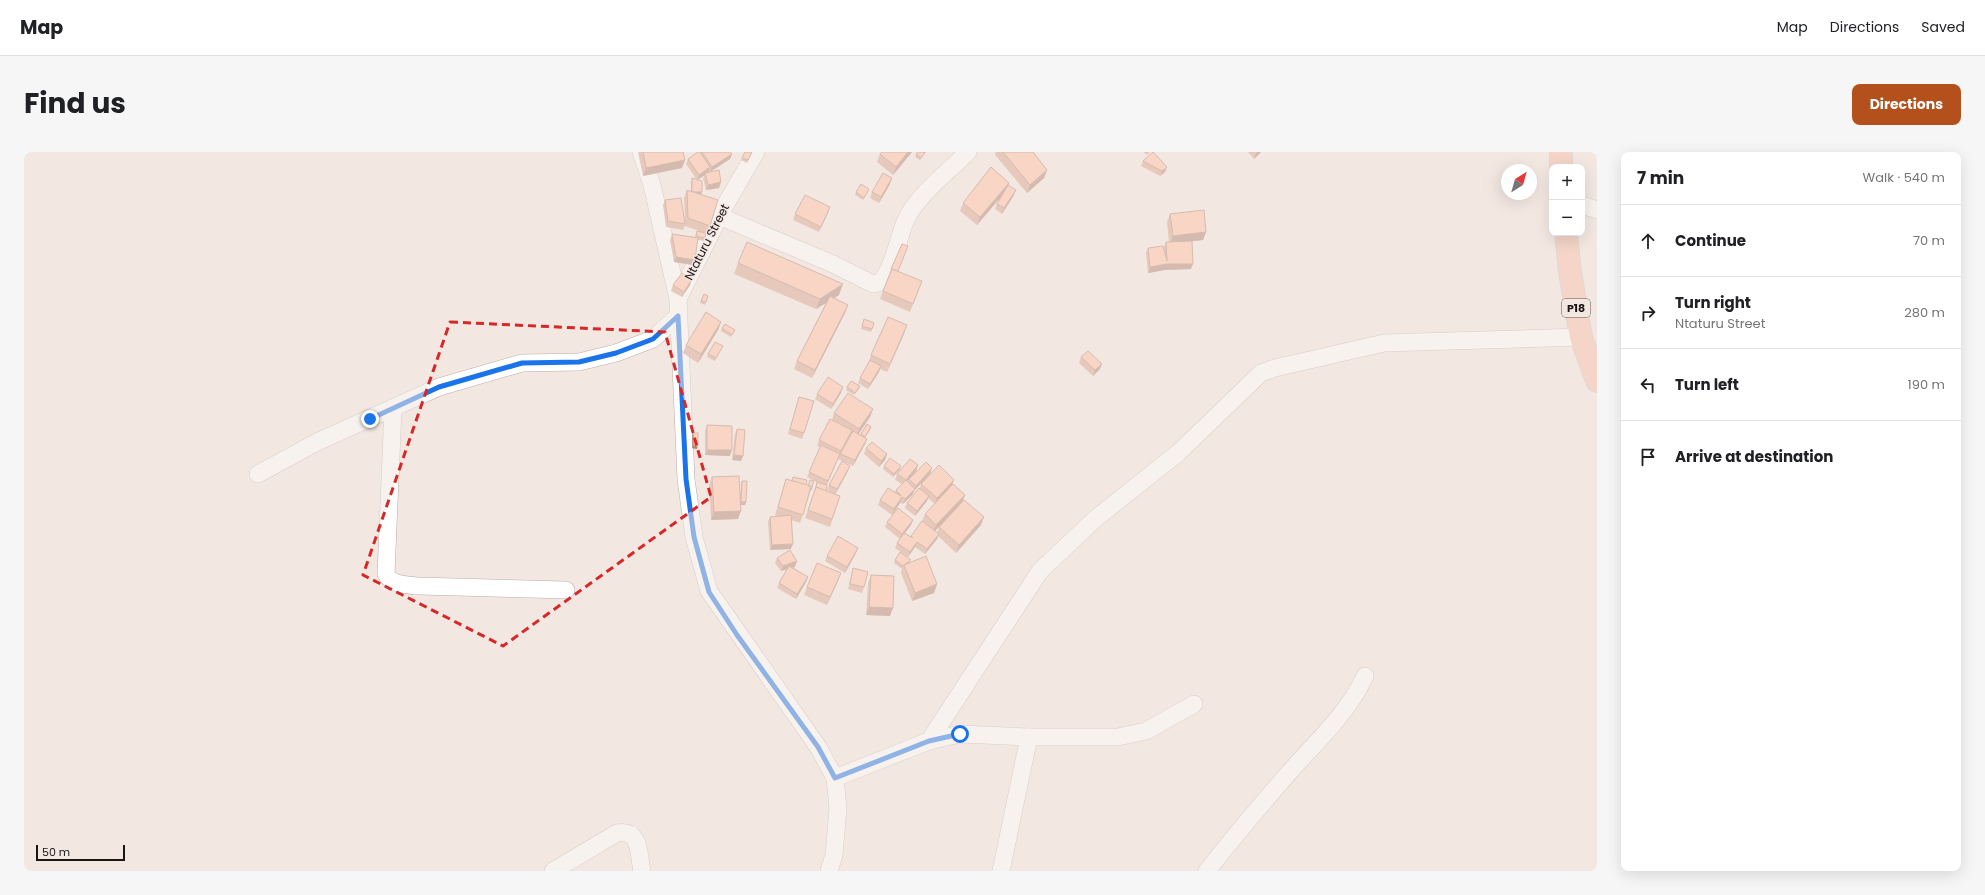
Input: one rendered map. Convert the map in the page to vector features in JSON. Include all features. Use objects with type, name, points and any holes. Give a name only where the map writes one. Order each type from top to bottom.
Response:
[{"type":"main road","points":[[1561,152],[1561,164]]},
{"type":"main road","name":"P18","points":[[1566,236],[1570,272],[1581,337],[1597,381]]},
{"type":"street","points":[[258,474],[317,442],[439,387],[522,363],[579,362],[616,353],[653,339],[678,307],[652,184],[641,152]]},
{"type":"street","name":"Ntaturu Street","points":[[756,152],[719,216],[678,307],[686,479],[694,537],[709,592],[737,635],[818,747],[835,778],[838,808],[834,855],[830,871]]},
{"type":"street","points":[[719,216],[833,264],[873,284],[877,284],[885,278],[910,212],[968,152]]},
{"type":"street","points":[[1585,206],[1597,210]]},
{"type":"street","points":[[929,741],[1040,571],[1095,519],[1178,453],[1261,373],[1275,368],[1384,343],[1581,337]]},
{"type":"street","points":[[392,409],[386,574],[388,577],[398,583],[420,586],[566,590]]},
{"type":"street","points":[[1207,871],[1242,826],[1340,716],[1357,694],[1365,676]]},
{"type":"street","points":[[835,778],[929,741],[960,734],[1029,737],[1118,737],[1146,731],[1194,704]]},
{"type":"street","points":[[1001,871],[1029,737]]},
{"type":"street","points":[[553,871],[617,833],[626,832],[632,834],[636,839],[642,871]]},
{"type":"highlighted area","points":[[450,322],[665,332],[711,497],[503,646],[363,575]]},
{"type":"building","points":[[643,152],[683,152],[685,160],[646,168]]},
{"type":"building","points":[[700,152],[710,167],[699,175],[688,159]]},
{"type":"building","points":[[702,152],[730,152],[732,154],[712,167]]},
{"type":"building","points":[[745,152],[752,152],[748,160],[742,158]]},
{"type":"building","points":[[882,152],[908,152],[896,167],[880,154]]},
{"type":"building","points":[[918,152],[925,152],[921,158],[916,154]]},
{"type":"building","points":[[1003,152],[1033,152],[1047,170],[1030,185]]},
{"type":"building","points":[[1153,152],[1167,167],[1162,171],[1143,161]]},
{"type":"building","points":[[991,167],[1009,183],[980,217],[963,203]]},
{"type":"building","points":[[719,170],[721,182],[708,185],[705,173]]},
{"type":"building","points":[[883,173],[892,178],[881,197],[872,192]]},
{"type":"building","points":[[692,178],[702,181],[702,192],[692,192]]},
{"type":"building","points":[[861,184],[869,189],[864,198],[856,192]]},
{"type":"building","points":[[1008,185],[1016,190],[1004,208],[997,204]]},
{"type":"building","points":[[687,190],[718,200],[710,226],[688,218]]},
{"type":"building","points":[[805,195],[830,207],[821,227],[795,214]]},
{"type":"building","points":[[681,198],[685,224],[668,221],[665,200]]},
{"type":"building","points":[[1204,210],[1206,232],[1173,236],[1170,214]]},
{"type":"building","points":[[697,231],[706,233],[705,238],[696,236]]},
{"type":"building","points":[[672,234],[698,238],[695,260],[676,257]]},
{"type":"building","points":[[1192,241],[1193,264],[1167,264],[1150,267],[1148,248],[1163,246],[1167,261],[1166,242]]},
{"type":"building","points":[[747,242],[843,284],[820,299],[738,263]]},
{"type":"building","points":[[902,244],[908,246],[898,271],[891,269]]},
{"type":"building","points":[[892,269],[922,281],[913,304],[883,291]]},
{"type":"building","points":[[682,273],[692,279],[684,292],[673,285]]},
{"type":"building","points":[[704,294],[708,296],[706,302],[701,301]]},
{"type":"building","points":[[830,296],[848,305],[815,370],[797,361]]},
{"type":"building","points":[[706,312],[721,322],[701,354],[686,345]]},
{"type":"building","points":[[888,317],[907,325],[890,364],[871,355]]},
{"type":"building","points":[[864,319],[874,323],[872,329],[862,326]]},
{"type":"building","points":[[725,324],[735,330],[732,335],[722,328]]},
{"type":"building","points":[[715,342],[723,346],[716,358],[708,354]]},
{"type":"building","points":[[1088,351],[1102,364],[1095,370],[1081,357]]},
{"type":"building","points":[[870,360],[881,366],[870,384],[860,378]]},
{"type":"building","points":[[828,377],[843,387],[833,404],[817,394]]},
{"type":"building","points":[[851,381],[860,386],[855,393],[847,387]]},
{"type":"building","points":[[848,393],[873,409],[859,429],[834,413]]},
{"type":"building","points":[[799,397],[814,401],[804,433],[790,429]]},
{"type":"building","points":[[830,419],[852,430],[841,451],[819,440]]},
{"type":"building","points":[[867,424],[871,427],[865,437],[861,434]]},
{"type":"building","points":[[707,425],[732,426],[732,450],[707,450]]},
{"type":"building","points":[[737,429],[745,430],[743,456],[734,455]]},
{"type":"building","points":[[853,431],[867,439],[855,460],[840,454]]},
{"type":"building","points":[[693,433],[698,433],[698,446],[693,446]]},
{"type":"building","points":[[872,442],[887,454],[881,461],[866,448]]},
{"type":"building","points":[[821,445],[840,454],[828,481],[809,472]]},
{"type":"building","points":[[890,458],[901,466],[894,474],[884,466]]},
{"type":"building","points":[[910,459],[918,465],[906,480],[897,474]]},
{"type":"building","points":[[842,461],[850,466],[837,489],[829,485]]},
{"type":"building","points":[[926,462],[932,468],[916,486],[909,479]]},
{"type":"building","points":[[939,465],[954,480],[937,498],[921,484]]},
{"type":"building","points":[[739,476],[741,511],[714,512],[712,477]]},
{"type":"building","points":[[793,477],[807,480],[806,485],[792,481]]},
{"type":"building","points":[[786,479],[811,486],[803,515],[778,507]]},
{"type":"building","points":[[810,480],[814,481],[811,490],[811,486],[808,486]]},
{"type":"building","points":[[906,480],[915,489],[905,499],[902,497],[894,509],[880,500],[888,488],[901,496],[896,490]]},
{"type":"building","points":[[742,481],[747,481],[746,502],[741,502]]},
{"type":"building","points":[[817,482],[827,485],[826,491],[816,487]]},
{"type":"building","points":[[953,484],[965,495],[936,525],[925,514]]},
{"type":"building","points":[[816,487],[840,496],[832,519],[808,510]]},
{"type":"building","points":[[919,488],[929,496],[917,511],[907,503]]},
{"type":"building","points":[[964,500],[984,517],[959,545],[939,527]]},
{"type":"building","points":[[898,508],[913,520],[902,534],[887,522]]},
{"type":"building","points":[[791,515],[793,544],[772,545],[770,517]]},
{"type":"building","points":[[922,521],[939,534],[927,549],[917,542],[910,552],[897,543],[904,533],[913,538],[911,536]]},
{"type":"building","points":[[838,536],[858,548],[847,567],[827,556]]},
{"type":"building","points":[[790,550],[797,561],[783,566],[777,558]]},
{"type":"building","points":[[900,552],[911,560],[903,566],[895,560]]},
{"type":"building","points":[[926,556],[937,584],[915,593],[904,565]]},
{"type":"building","points":[[817,563],[841,573],[830,597],[807,587]]},
{"type":"building","points":[[789,566],[808,577],[797,594],[779,583]]},
{"type":"building","points":[[853,568],[868,572],[864,587],[850,584]]},
{"type":"building","points":[[871,575],[894,576],[893,608],[869,607]]},
{"type":"route","points":[[370,419],[439,387],[522,363],[579,362],[616,353],[653,339],[678,316],[686,479],[694,537],[709,592],[737,635],[818,747],[835,778],[929,741],[960,734]]}]
